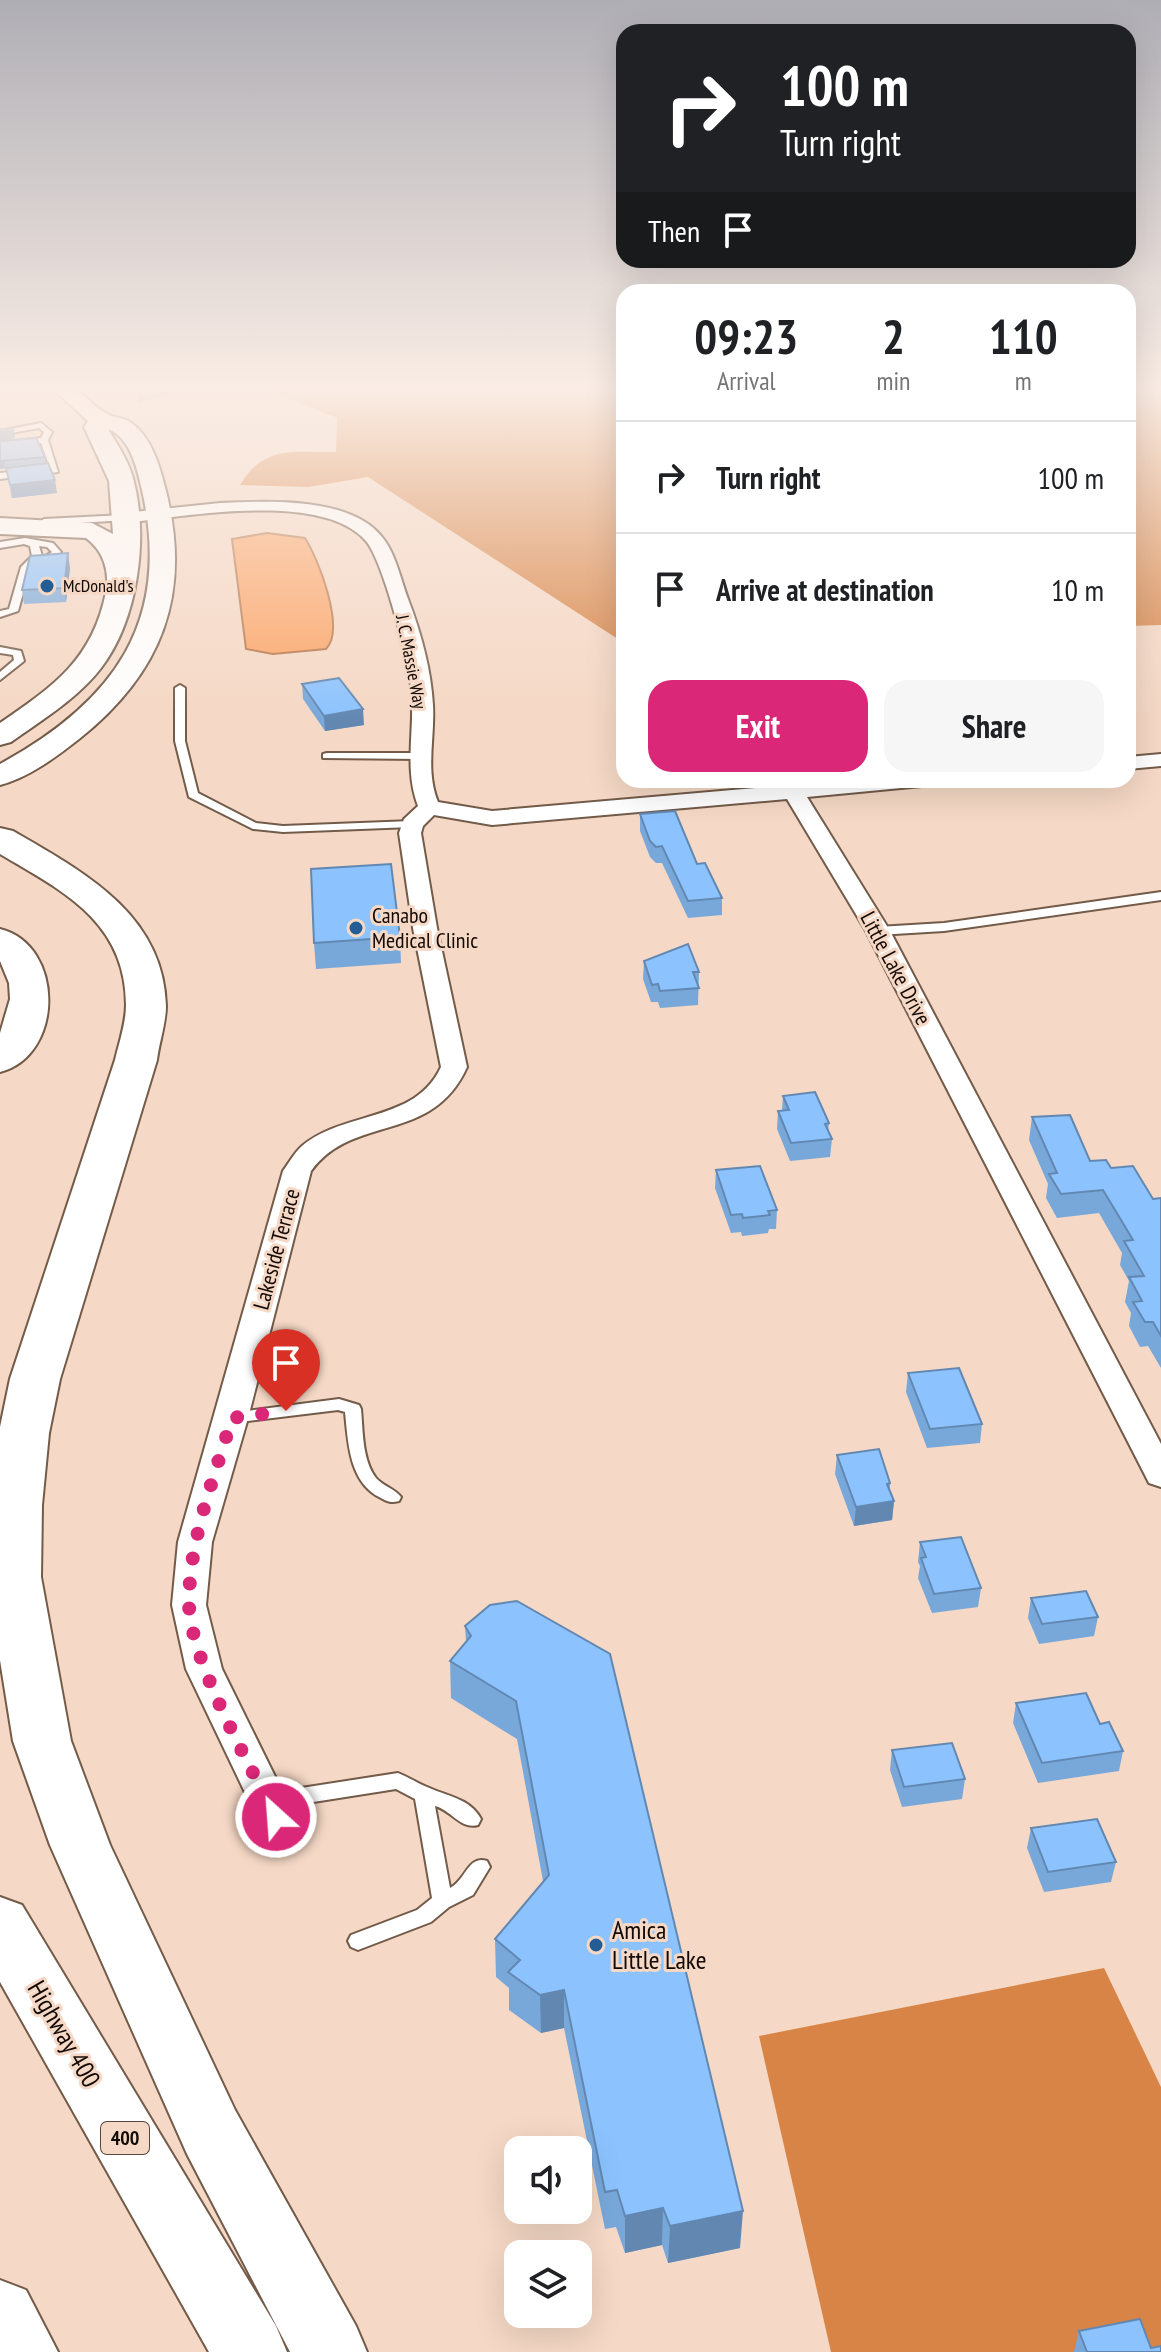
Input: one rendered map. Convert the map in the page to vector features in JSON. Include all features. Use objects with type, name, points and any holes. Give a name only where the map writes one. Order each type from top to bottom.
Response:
[{"type":"highway","points":[[0,839],[67,877],[101,903],[136,950],[146,1006],[136,1060],[35,1379],[24,1433],[16,1505],[14,1577],[42,1741],[80,1845],[211,2132],[330,2352]]},
{"type":"highway","points":[[0,940],[24,965],[32,992],[21,1035],[0,1060]]},
{"type":"highway","name":"Highway 400","points":[[0,1924],[250,2352]]},
{"type":"highway","points":[[0,2316],[21,2352]]},
{"type":"main road","points":[[0,736],[43,708],[91,662],[110,629],[119,603],[123,500]]},
{"type":"main road","points":[[0,776],[67,733],[117,686],[141,653],[150,634],[158,589],[159,515],[156,500]]},
{"type":"main road","points":[[0,525],[92,531],[108,542],[121,573]]},
{"type":"street","name":"J. C. Massie Way","points":[[124,518],[297,509],[336,515],[365,528],[375,539],[408,627],[423,705],[419,756],[420,816]]},
{"type":"street","points":[[1136,762],[1161,760]]},
{"type":"street","points":[[420,816],[492,818],[828,788]]},
{"type":"street","name":"Little Lake Drive","points":[[793,791],[878,931],[1161,1475]]},
{"type":"street","name":"Lakeside Terrace","points":[[272,1809],[204,1669],[189,1605],[195,1542],[232,1418],[297,1171],[311,1152],[331,1139],[417,1108],[439,1096],[450,1085],[454,1067],[425,928],[410,833],[420,816]]},
{"type":"lane","points":[[0,525],[124,518]]},
{"type":"lane","points":[[0,614],[13,611],[26,567],[37,556],[32,543]]},
{"type":"lane","points":[[0,545],[50,545],[57,552],[26,567]]},
{"type":"lane","points":[[0,650],[18,653],[19,661],[0,677]]},
{"type":"lane","points":[[180,688],[180,741],[193,795],[253,826],[283,829],[420,816]]},
{"type":"lane","points":[[327,756],[419,756]]},
{"type":"lane","points":[[878,931],[944,927],[1161,896]]},
{"type":"lane","points":[[232,1418],[339,1404],[353,1409],[361,1470],[375,1492],[393,1497]]},
{"type":"lane","points":[[272,1809],[398,1781],[424,1795],[448,1801],[471,1819]]},
{"type":"lane","points":[[424,1795],[442,1901]]},
{"type":"lane","points":[[358,1941],[424,1916],[442,1901],[466,1889],[480,1867]]},
{"type":"shaded area","points":[[403,500],[616,500],[616,638]]},
{"type":"shaded area","points":[[1136,500],[1161,500],[1161,625],[1136,626]]},
{"type":"shaded area","points":[[267,533],[305,538],[323,577],[332,610],[331,639],[326,649],[273,654],[246,649],[232,539]]},
{"type":"shaded area","points":[[1104,1968],[1161,2087],[1161,2352],[831,2352],[759,2036]]},
{"type":"building","points":[[68,553],[64,588],[22,590],[30,556]]},
{"type":"building","points":[[339,678],[363,709],[324,716],[302,684]]},
{"type":"building","points":[[675,811],[697,864],[705,863],[722,898],[688,901],[662,846],[656,847],[650,841],[640,814]]},
{"type":"building","name":"Canabo Medical Clinic","points":[[391,864],[400,937],[314,943],[311,869]]},
{"type":"building","points":[[688,944],[699,972],[693,972],[699,988],[660,991],[658,984],[652,985],[644,961]]},
{"type":"building","points":[[815,1092],[829,1123],[825,1124],[832,1139],[791,1143],[778,1111],[789,1110],[783,1096]]},
{"type":"building","points":[[1070,1115],[1090,1161],[1106,1160],[1111,1168],[1133,1166],[1153,1199],[1161,1198],[1161,1336],[1153,1322],[1145,1322],[1133,1302],[1142,1301],[1129,1277],[1144,1276],[1124,1241],[1133,1240],[1103,1190],[1061,1194],[1049,1174],[1057,1173],[1032,1117]]},
{"type":"building","points":[[760,1166],[777,1210],[768,1211],[770,1215],[743,1218],[742,1214],[731,1215],[716,1170]]},
{"type":"building","points":[[959,1368],[982,1424],[930,1429],[908,1373]]},
{"type":"building","points":[[879,1449],[894,1501],[856,1507],[837,1455]]},
{"type":"building","points":[[961,1537],[981,1588],[934,1594],[921,1558],[926,1557],[920,1542]]},
{"type":"building","points":[[1086,1591],[1098,1617],[1042,1624],[1031,1598]]},
{"type":"building","name":"Amica Little Lake","points":[[517,1601],[610,1654],[743,2211],[670,2226],[663,2208],[625,2216],[617,2190],[605,2192],[564,1990],[540,1995],[508,1972],[520,1960],[495,1939],[549,1875],[516,1701],[450,1661],[471,1636],[465,1626],[490,1605]]},
{"type":"building","points":[[1086,1693],[1100,1724],[1109,1722],[1123,1751],[1042,1763],[1016,1703]]},
{"type":"building","points":[[952,1743],[965,1779],[904,1787],[892,1750]]},
{"type":"building","points":[[1097,1819],[1116,1862],[1048,1872],[1031,1828]]},
{"type":"building","points":[[1140,2319],[1151,2348],[1161,2346],[1161,2352],[1087,2352],[1079,2331]]},
{"type":"place","name":"McDonald's","points":[[47,586]]},
{"type":"place","name":"Canabo Medical Clinic","points":[[356,928]]},
{"type":"place","name":"Amica Little Lake","points":[[596,1945]]},
{"type":"route","points":[[276,1817],[204,1669],[189,1605],[195,1542],[232,1418],[286,1411]]}]
